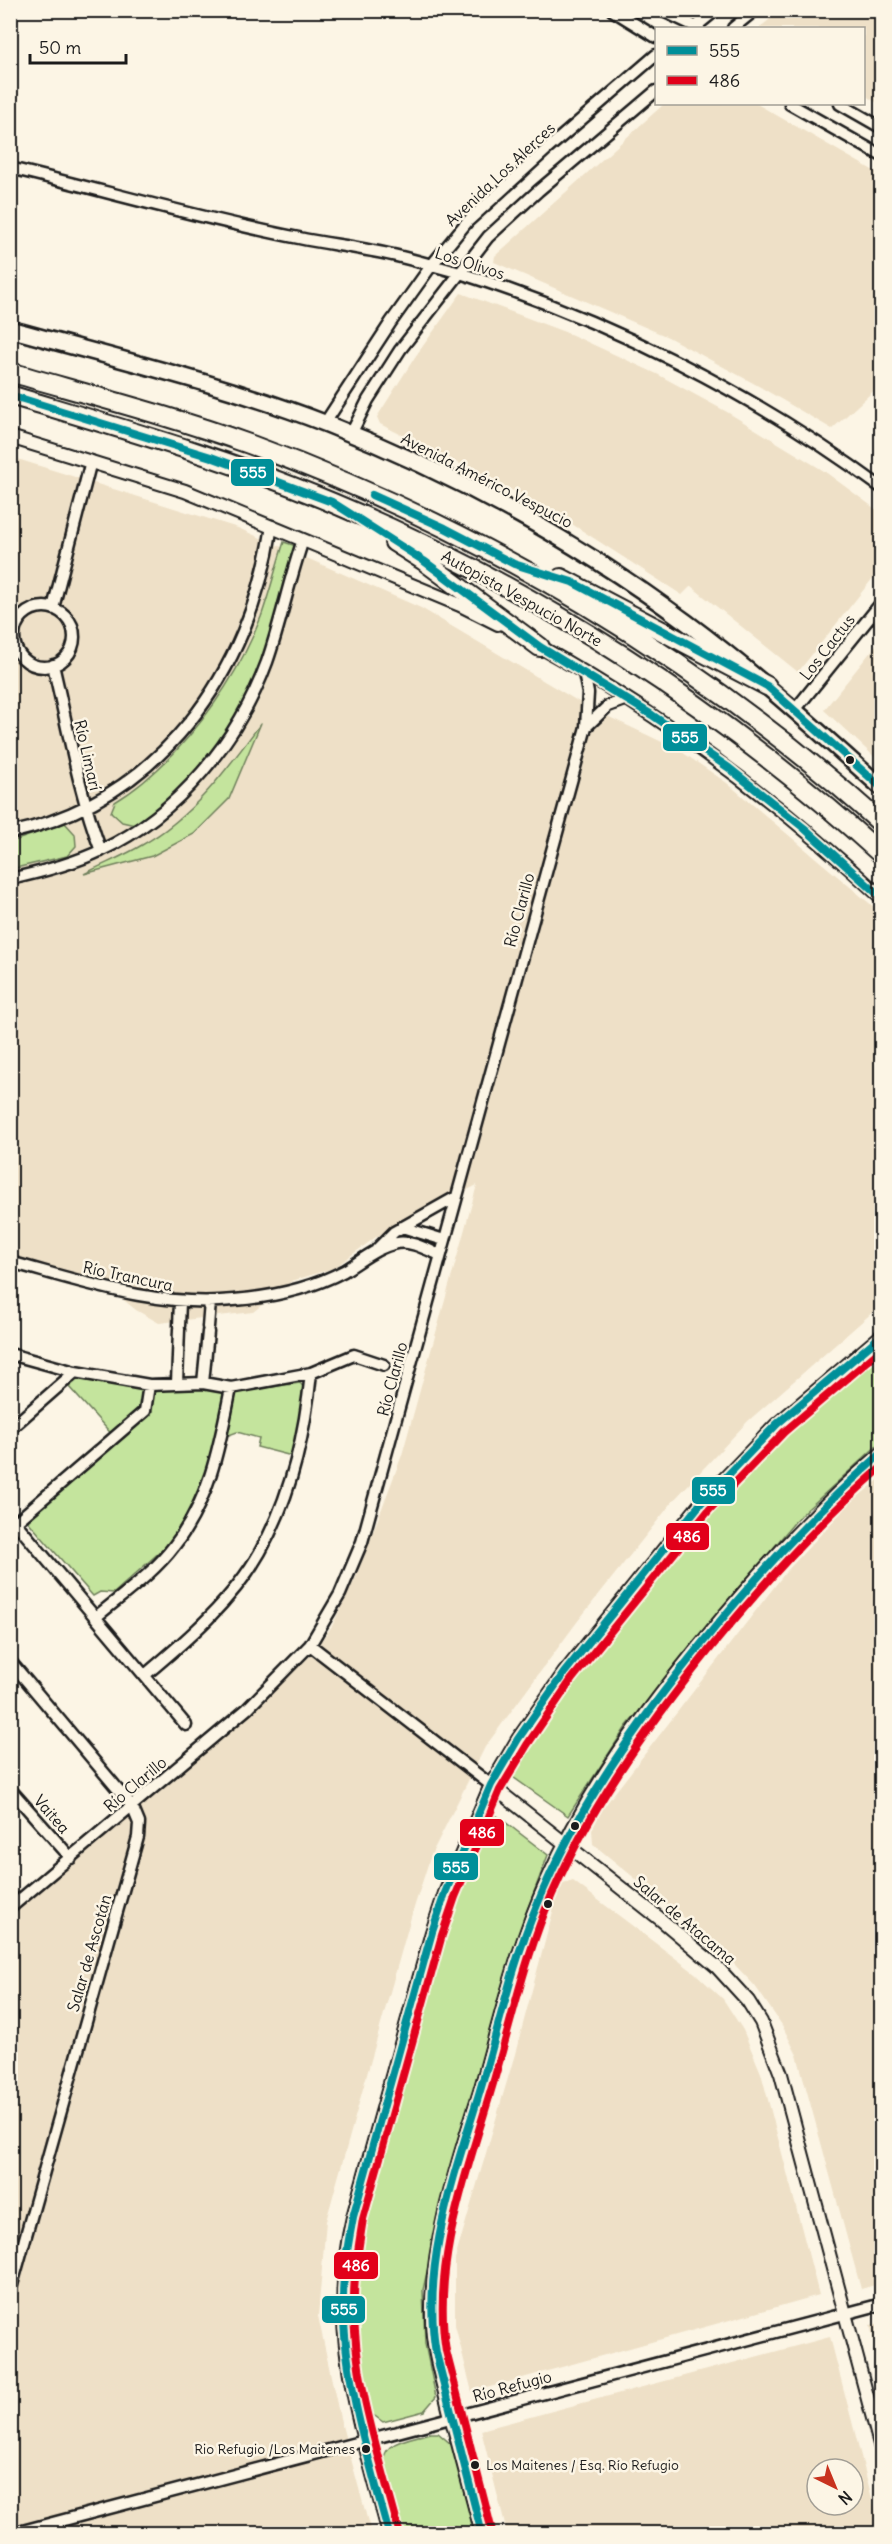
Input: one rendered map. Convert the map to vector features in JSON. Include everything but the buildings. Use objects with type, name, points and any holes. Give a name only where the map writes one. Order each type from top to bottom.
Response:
[{"type":"highway","name":"Autopista Vespucio Norte","points":[[10,372],[257,447],[386,501],[514,564],[611,620],[701,680],[807,760],[882,824]]},
{"type":"highway","name":"Autopista Vespucio Norte","points":[[10,395],[211,457],[332,502],[473,569],[613,649],[711,716],[782,770],[882,855]]},
{"type":"highway","points":[[332,502],[424,561],[540,647]]},
{"type":"highway","points":[[514,564],[572,582],[766,686]]},
{"type":"main road","name":"Avenida Américo Vespucio","points":[[10,329],[214,384],[325,423],[443,475],[556,535],[677,616],[795,710],[882,788]]},
{"type":"street","points":[[612,10],[655,35]]},
{"type":"street","points":[[661,10],[694,27]]},
{"type":"street","points":[[697,27],[716,10]]},
{"type":"street","points":[[734,27],[755,10]]},
{"type":"street","name":"Avenida Los Alerces","points":[[325,423],[358,370],[431,266],[485,204],[655,57]]},
{"type":"street","points":[[351,434],[368,400],[400,350],[488,237],[655,93]]},
{"type":"street","points":[[792,105],[882,156]]},
{"type":"street","points":[[842,105],[882,128]]},
{"type":"street","name":"Los Olivos","points":[[10,168],[299,239],[374,251],[458,273],[579,317],[670,358],[778,420],[882,488]]},
{"type":"street","points":[[10,437],[185,491],[460,605],[540,647],[627,699],[689,740],[772,801],[882,898]]},
{"type":"street","points":[[53,608],[91,461]]},
{"type":"street","points":[[10,833],[60,817],[124,784],[159,756],[185,729],[226,668],[249,618],[272,526]]},
{"type":"street","points":[[10,879],[48,870],[101,851],[134,832],[165,808],[195,780],[231,735],[249,703],[267,661],[303,540]]},
{"type":"street","name":"Los Cactus","points":[[795,710],[882,602]]},
{"type":"street","points":[[41,607],[53,608],[69,620],[74,640],[65,658],[53,665],[37,666],[23,658],[14,645],[12,628],[29,610],[41,607]]},
{"type":"street","name":"Río Limarí","points":[[53,665],[73,760],[85,806],[101,851]]},
{"type":"street","name":"Río Clarillo","points":[[10,1908],[247,1709],[310,1645],[340,1594],[362,1542],[586,727],[588,693],[584,673]]},
{"type":"street","points":[[586,727],[608,706],[627,699]]},
{"type":"street","name":"Río Trancura","points":[[375,1251],[388,1236],[456,1197]]},
{"type":"street","points":[[402,1227],[444,1240]]},
{"type":"street","name":"Río Trancura","points":[[10,1262],[148,1298],[180,1302],[210,1302],[250,1299],[300,1288],[343,1271],[375,1251],[400,1242],[440,1254]]},
{"type":"street","points":[[177,1383],[180,1302]]},
{"type":"street","points":[[203,1383],[210,1302]]},
{"type":"street","points":[[389,2534],[349,2378],[344,2340],[343,2280],[348,2239],[432,1932],[445,1893],[490,1785],[518,1739],[564,1673],[701,1503],[777,1424],[882,1335]]},
{"type":"street","points":[[10,1354],[75,1372],[149,1385],[203,1383],[231,1388],[311,1372],[354,1355],[384,1365]]},
{"type":"street","points":[[10,1429],[75,1372]]},
{"type":"street","points":[[145,1675],[174,1651],[207,1618],[233,1590],[260,1552],[283,1502],[307,1419],[311,1372]]},
{"type":"street","points":[[149,1385],[145,1411],[13,1519],[186,1725]]},
{"type":"street","points":[[96,1617],[145,1576],[174,1547],[197,1510],[217,1458],[231,1388]]},
{"type":"street","points":[[482,2534],[433,2336],[432,2286],[437,2247],[511,1980],[536,1906],[564,1842],[600,1779],[680,1669],[776,1556],[832,1498],[882,1453]]},
{"type":"street","name":"Salar de Atacama","points":[[310,1645],[564,1842],[702,1954],[740,1991],[761,2022],[781,2074],[882,2452]]},
{"type":"street","name":"Salar de Ascotán","points":[[10,1661],[132,1806],[139,1823],[138,1837],[10,2292]]},
{"type":"street","name":"Vaitea","points":[[11,1790],[71,1858]]},
{"type":"street","name":"Río Refugio","points":[[11,2534],[882,2304]]},
{"type":"shaded area","points":[[780,11],[881,11],[881,105],[865,96],[865,27],[760,27]]},
{"type":"shaded area","points":[[663,105],[759,105],[881,175],[881,384],[832,429],[668,337],[494,262],[495,256]]},
{"type":"shaded area","points":[[461,293],[570,334],[657,374],[727,412],[824,471],[881,513],[881,568],[798,672],[691,586],[682,595],[547,508],[380,424],[377,417],[415,357]]},
{"type":"shaded area","points":[[11,457],[238,528],[421,608],[586,706],[679,750],[727,783],[881,913],[882,1304],[748,1421],[674,1500],[577,1622],[485,1747],[431,1855],[411,1917],[326,2221],[318,2316],[340,2418],[371,2533],[11,2533],[10,1913],[269,1695],[310,1656],[332,1626],[356,1577],[402,1455],[477,1185],[376,1237],[334,1268],[292,1281],[253,1312],[159,1323],[136,1310],[110,1289],[11,1267]]},
{"type":"shaded area","points":[[881,639],[881,763],[824,710]]},
{"type":"shaded area","points":[[881,1478],[882,2283],[861,2289],[797,2055],[782,2025],[755,1986],[714,1943],[593,1844],[592,1830],[603,1808],[785,1573],[849,1504]]},
{"type":"shaded area","points":[[573,1881],[695,1973],[723,1999],[743,2030],[761,2073],[819,2295],[472,2392],[455,2325],[455,2259],[515,2054],[560,1885]]},
{"type":"shaded area","points":[[882,2323],[881,2370],[870,2325]]},
{"type":"shaded area","points":[[830,2337],[861,2457],[805,2457],[805,2517],[865,2517],[865,2472],[881,2533],[507,2533],[481,2430]]},
{"type":"green space","points":[[284,542],[296,546],[278,611],[256,675],[225,736],[205,763],[171,798],[135,825],[122,822],[111,812],[115,802],[146,779],[175,752],[213,705],[235,672],[261,617]]},
{"type":"green space","points":[[261,723],[229,799],[194,834],[152,856],[84,874],[135,849],[177,821],[208,791]]},
{"type":"green space","points":[[65,823],[75,834],[76,846],[67,856],[11,869],[11,842]]},
{"type":"green space","points":[[881,1348],[881,1442],[798,1518],[626,1727],[568,1816],[510,1775],[573,1676],[744,1467],[788,1426]]},
{"type":"green space","points":[[85,1374],[153,1392],[198,1384],[226,1393],[300,1383],[307,1391],[292,1456],[257,1447],[259,1438],[237,1432],[218,1439],[202,1483],[173,1540],[114,1593],[100,1592],[93,1596],[26,1519],[117,1440],[69,1387]]},
{"type":"green space","points":[[492,1812],[548,1855],[523,1921],[445,2189],[423,2290],[425,2344],[436,2397],[424,2411],[383,2422],[364,2408],[360,2392],[351,2315],[356,2242],[406,2048],[440,1930],[460,1877]]},
{"type":"green space","points":[[438,2433],[452,2445],[475,2533],[398,2533],[385,2489],[383,2464],[385,2454],[390,2447],[399,2442]]},
{"type":"transit line","name":"555","points":[[10,395],[211,457],[332,502],[424,561],[540,647],[652,715],[729,768],[804,828],[882,898]]},
{"type":"transit line","name":"555","points":[[372,495],[445,528],[514,564],[572,582],[767,686],[882,788]]},
{"type":"transit line","name":"555","points":[[389,2534],[365,2447],[352,2388],[344,2329],[344,2278],[353,2217],[432,1932],[445,1893],[491,1785],[518,1739],[564,1673],[701,1503],[777,1424],[882,1335]]},
{"type":"transit line","name":"486","points":[[399,2531],[362,2386],[355,2327],[355,2278],[363,2219],[442,1935],[455,1897],[500,1790],[527,1745],[572,1679],[709,1510],[784,1432],[882,1349]]},
{"type":"transit line","name":"555","points":[[482,2534],[436,2353],[433,2287],[436,2254],[450,2189],[512,1975],[528,1928],[553,1869],[571,1834],[610,1768],[655,1704],[703,1642],[766,1568],[834,1497],[882,1453]]},
{"type":"transit line","name":"486","points":[[492,2531],[446,2351],[443,2286],[447,2254],[461,2190],[536,1934],[561,1875],[579,1840],[598,1805],[641,1739],[713,1645],[773,1575],[815,1530],[882,1467]]},
{"type":"place","name":"Rio Refugio /Los Maitenes","points":[[366,2449]]},
{"type":"place","name":"Los Maitenes / Esq. Río Refugio","points":[[475,2465]]}]
